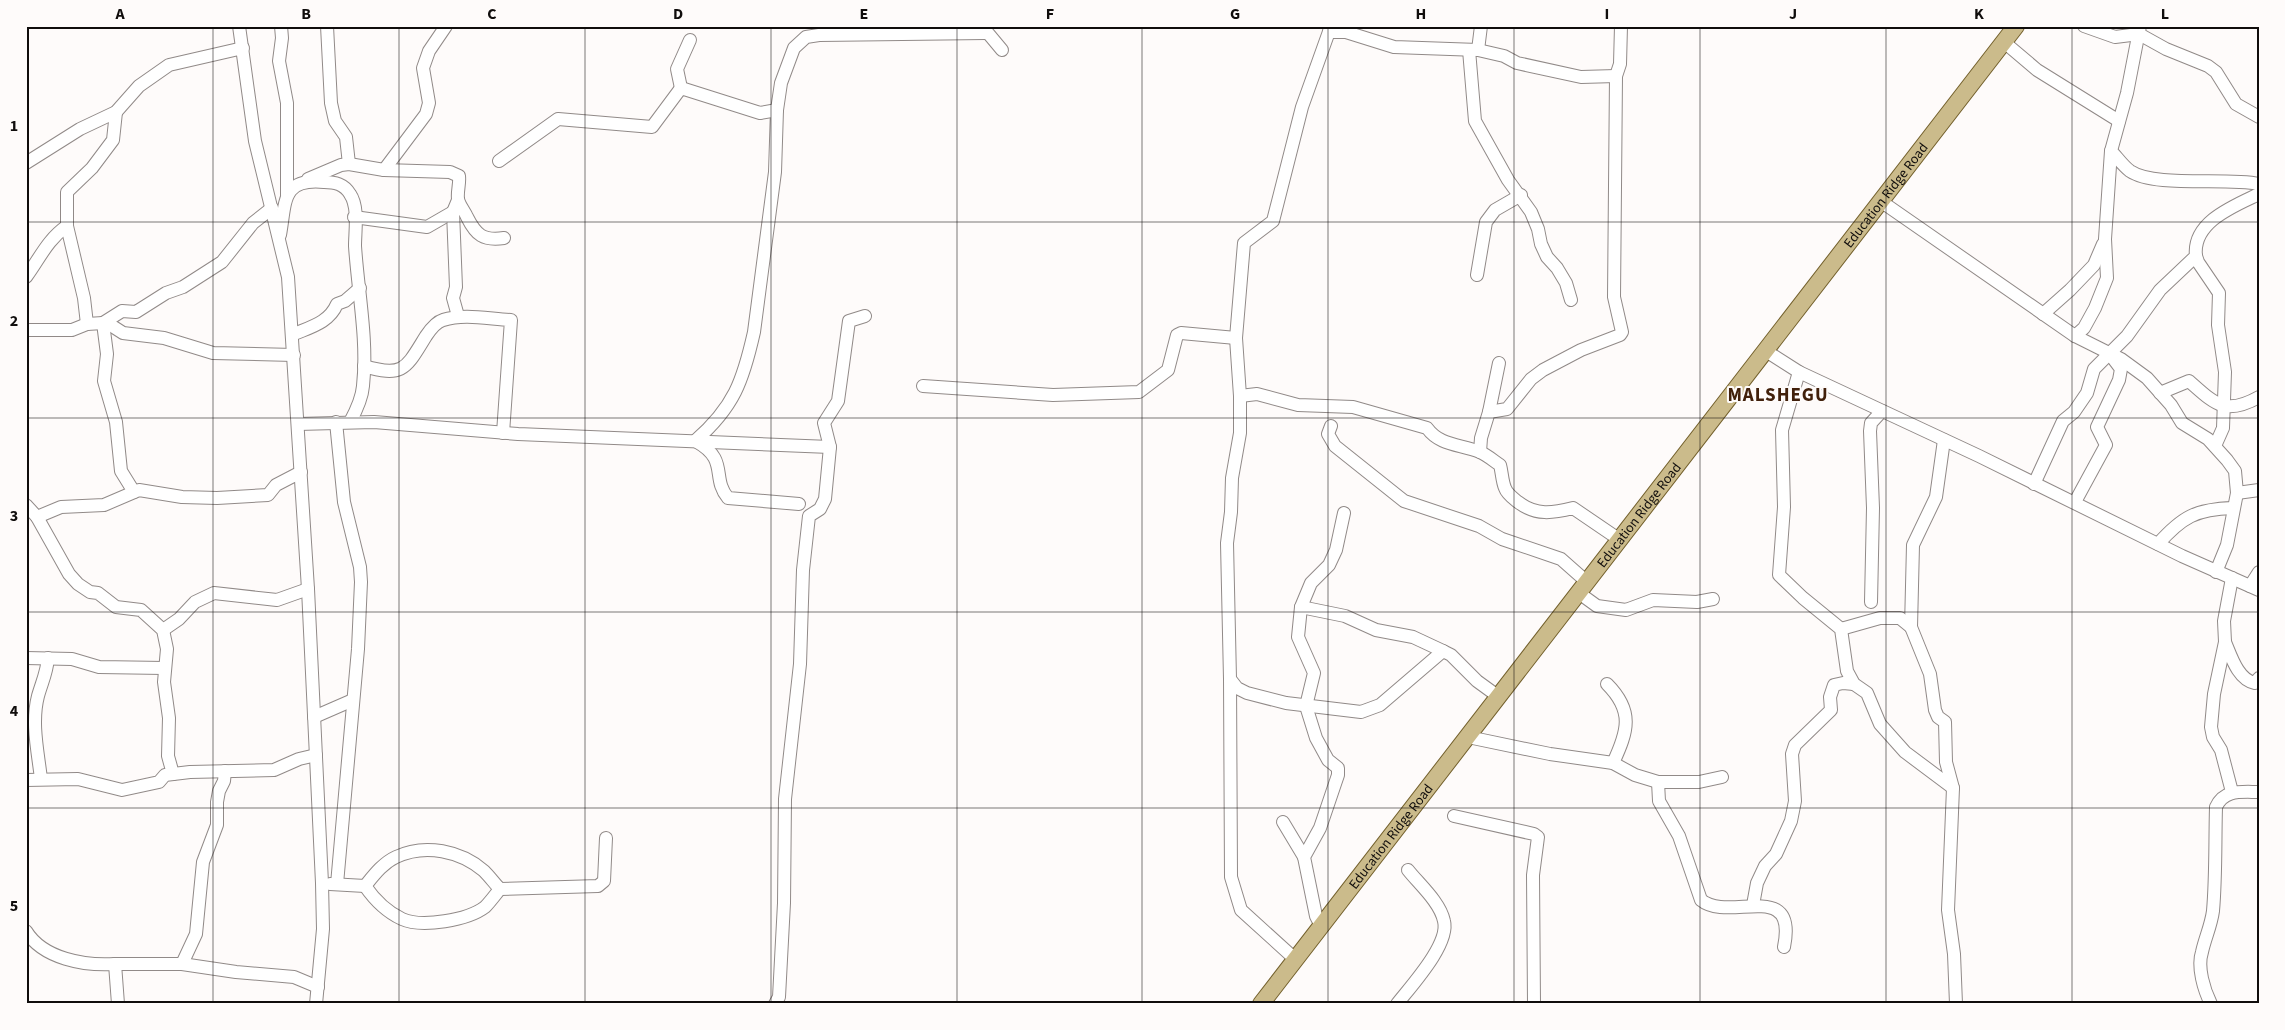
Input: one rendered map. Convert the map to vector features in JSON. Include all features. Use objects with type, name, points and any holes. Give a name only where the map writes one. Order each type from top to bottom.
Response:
[{"type":"main road","name":"Education Ridge Road","points":[[1260,1004],[1882,202],[2016,26]]},
{"type":"street","points":[[240,26],[255,141],[286,269],[294,354],[308,589],[322,883],[323,929],[316,1004]]},
{"type":"street","points":[[279,243],[288,196],[287,103],[279,61],[282,38],[281,26]]},
{"type":"street","points":[[327,26],[331,103],[335,122],[346,137],[349,164]]},
{"type":"street","points":[[384,170],[426,114],[430,103],[423,68],[429,51],[446,26]]},
{"type":"street","points":[[1481,26],[1474,50],[1475,121],[1508,180],[1520,195],[1535,220],[1546,257],[1557,268],[1566,283],[1570,300]]},
{"type":"street","points":[[1489,412],[1507,409],[1532,379],[1543,370],[1581,350],[1620,335],[1622,332],[1614,297],[1616,76],[1620,64],[1621,26]]},
{"type":"street","points":[[2084,26],[2115,37],[2140,30]]},
{"type":"street","points":[[1295,960],[1241,910],[1231,877],[1227,543],[1231,512],[1232,478],[1240,433],[1240,396],[1236,338],[1244,242],[1273,221],[1302,107],[1330,29],[1394,47],[1474,50],[1552,72],[1581,77],[1616,76]]},
{"type":"street","points":[[695,441],[714,424],[727,407],[740,385],[748,358],[754,332],[776,172],[777,110],[781,83],[794,48],[806,37],[819,35],[984,30],[1002,50]]},
{"type":"street","points":[[2140,30],[2166,49],[2213,69],[2236,104],[2259,117]]},
{"type":"street","points":[[2075,336],[2084,328],[2096,308],[2107,278],[2105,239],[2111,151],[2140,30]]},
{"type":"street","points":[[499,161],[558,119],[652,127],[681,88],[677,69],[690,40]]},
{"type":"street","points":[[2004,42],[2037,70],[2119,121]]},
{"type":"street","points":[[26,163],[80,129],[116,112],[139,86],[169,65],[243,48]]},
{"type":"street","points":[[681,88],[760,113],[777,110]]},
{"type":"street","points":[[87,324],[84,298],[67,226],[67,192],[92,168],[113,140],[116,112]]},
{"type":"street","points":[[760,113],[777,131]]},
{"type":"street","points":[[2111,151],[2130,170],[2139,175],[2166,179],[2259,184]]},
{"type":"street","points":[[288,196],[294,186],[341,164],[384,170],[438,171],[459,176],[461,185],[456,206],[456,287],[453,298],[458,316]]},
{"type":"street","points":[[301,182],[331,182],[343,185],[351,195],[360,288],[364,366],[363,388],[357,410],[350,422]]},
{"type":"street","points":[[2215,446],[2223,428],[2225,372],[2218,325],[2219,293],[2196,256],[2195,245],[2201,231],[2224,211],[2259,194]]},
{"type":"street","points":[[1477,275],[1486,222],[1495,210],[1520,195]]},
{"type":"street","points":[[1882,202],[2075,336],[2121,359],[2147,378],[2182,423],[2208,439],[2215,446],[2236,471],[2237,492],[2227,545],[2216,572]]},
{"type":"street","points":[[354,217],[427,227],[456,206]]},
{"type":"street","points":[[456,206],[479,236],[491,240],[504,238]]},
{"type":"street","points":[[102,324],[122,311],[136,312],[166,293],[183,288],[222,262],[253,223],[272,208]]},
{"type":"street","points":[[26,277],[44,247],[55,234],[67,226]]},
{"type":"street","points":[[2043,314],[2094,265],[2105,239]]},
{"type":"street","points":[[2034,484],[2063,420],[2080,405],[2087,393],[2094,369],[2127,336],[2160,290],[2196,256]]},
{"type":"street","points":[[292,334],[326,320],[333,314],[337,304],[345,301],[360,288]]},
{"type":"street","points":[[364,366],[382,371],[400,370],[407,366],[430,331],[440,320],[458,316],[511,320],[503,434]]},
{"type":"street","points":[[775,1004],[779,997],[784,903],[785,799],[800,664],[803,570],[809,516],[820,509],[825,499],[830,447],[824,423],[838,401],[849,320],[865,316]]},
{"type":"street","points":[[26,330],[72,330],[87,324],[109,324],[123,333],[164,338],[213,353],[294,354]]},
{"type":"street","points":[[102,324],[107,354],[104,381],[116,422],[121,471],[134,492]]},
{"type":"street","points":[[923,386],[1053,395],[1138,392],[1168,370],[1177,335],[1181,333],[1236,338]]},
{"type":"street","points":[[1766,351],[1799,372],[2075,502],[2216,572],[2255,588],[2259,572]]},
{"type":"street","points":[[2075,502],[2106,445],[2097,427],[2119,380],[2121,369],[2110,355]]},
{"type":"street","points":[[1480,452],[1481,438],[1489,412],[1499,363]]},
{"type":"street","points":[[1799,372],[1782,430],[1784,507],[1779,575],[1803,598],[1841,629],[1847,671],[1854,684],[1867,693],[1880,724],[1894,741],[1953,788]]},
{"type":"street","points":[[2160,393],[2190,381],[2214,403],[2224,407],[2239,407],[2259,397]]},
{"type":"street","points":[[1240,396],[1257,394],[1298,405],[1353,407],[1426,428],[1440,441],[1480,452],[1500,465],[1504,487],[1508,494],[1522,505],[1539,513],[1555,513],[1573,508],[1620,540]]},
{"type":"street","points":[[1871,602],[1873,508],[1870,431],[1871,423],[1882,411]]},
{"type":"street","points":[[336,422],[344,502],[360,568],[358,649],[337,884]]},
{"type":"street","points":[[298,424],[350,422],[503,434],[830,447]]},
{"type":"street","points":[[1331,426],[1328,434],[1335,446],[1404,501],[1480,526],[1502,539],[1561,560],[1597,606],[1626,610],[1653,600],[1697,602],[1713,600]]},
{"type":"street","points":[[1944,440],[1936,497],[1914,545],[1911,628],[1930,674],[1935,710],[1938,717],[1945,722],[1946,762],[1953,788],[1948,910],[1954,954],[1956,1004]]},
{"type":"street","points":[[695,441],[713,454],[719,467],[723,491],[728,498],[799,504]]},
{"type":"street","points":[[37,517],[61,507],[104,505],[139,490],[182,497],[217,498],[268,495],[276,485],[301,472]]},
{"type":"street","points":[[2237,492],[2259,490]]},
{"type":"street","points":[[26,505],[37,517],[69,574],[78,584],[90,592],[98,593],[116,607],[141,610],[163,630],[168,649],[164,668],[169,718],[168,756],[173,774]]},
{"type":"street","points":[[2158,544],[2172,528],[2192,514],[2217,508],[2233,508]]},
{"type":"street","points":[[1304,857],[1320,828],[1338,775],[1338,768],[1328,760],[1316,738],[1306,706],[1314,673],[1298,637],[1301,607],[1311,583],[1329,565],[1336,550],[1344,513]]},
{"type":"street","points":[[2232,578],[2224,621],[2225,642],[2214,694],[2211,727],[2213,737],[2221,750],[2232,792]]},
{"type":"street","points":[[163,630],[179,619],[196,602],[214,593],[276,600],[308,589]]},
{"type":"street","points":[[1301,607],[1345,616],[1376,630],[1413,637],[1451,655],[1477,680],[1499,697]]},
{"type":"street","points":[[1841,629],[1880,618],[1900,618],[1911,628]]},
{"type":"street","points":[[2225,642],[2234,662],[2244,677],[2255,683],[2259,678]]},
{"type":"street","points":[[1230,680],[1236,688],[1247,693],[1306,706],[1352,712],[1375,708],[1443,651]]},
{"type":"street","points":[[26,658],[72,659],[99,667],[164,668]]},
{"type":"street","points":[[41,779],[35,728],[38,696],[48,672],[48,658]]},
{"type":"street","points":[[1753,904],[1757,883],[1764,866],[1776,854],[1791,821],[1795,801],[1792,754],[1795,745],[1830,710],[1830,696],[1834,685],[1843,683],[1854,684]]},
{"type":"street","points":[[1607,684],[1624,705],[1626,725],[1622,744],[1613,763]]},
{"type":"street","points":[[314,717],[353,700]]},
{"type":"street","points":[[1468,737],[1550,754],[1613,763],[1635,775],[1658,782],[1699,782],[1722,777]]},
{"type":"street","points":[[26,780],[78,779],[122,790],[159,782],[165,776],[173,774],[274,770],[299,759],[316,755]]},
{"type":"street","points":[[182,964],[196,934],[203,862],[217,825],[217,802],[219,791],[224,781],[225,771]]},
{"type":"street","points":[[1658,782],[1659,801],[1679,836],[1701,900],[1717,908],[1737,908],[1753,904],[1767,907],[1783,916],[1786,934],[1784,947]]},
{"type":"street","points":[[2212,1004],[2205,987],[2200,964],[2201,953],[2210,929],[2213,911],[2216,807],[2223,796],[2232,792],[2259,792]]},
{"type":"street","points":[[1454,816],[1534,834],[1538,837],[1533,875],[1534,1004]]},
{"type":"street","points":[[1283,822],[1304,857],[1316,916],[1321,926]]},
{"type":"street","points":[[365,886],[371,895],[404,920],[438,922],[476,913],[486,906],[500,889],[598,886],[604,881],[606,838]]},
{"type":"street","points":[[365,886],[377,871],[394,858],[418,851],[440,851],[465,858],[484,871],[500,889]]},
{"type":"street","points":[[1397,1004],[1437,950],[1445,928],[1444,921],[1436,905],[1408,870]]},
{"type":"street","points":[[322,883],[365,886]]},
{"type":"street","points":[[26,931],[50,953],[92,965],[182,964],[236,972],[294,976],[318,986]]},
{"type":"street","points":[[115,964],[118,1004]]},
{"type":"district","name":"MALSHEGU","points":[[1778,394]]}]
